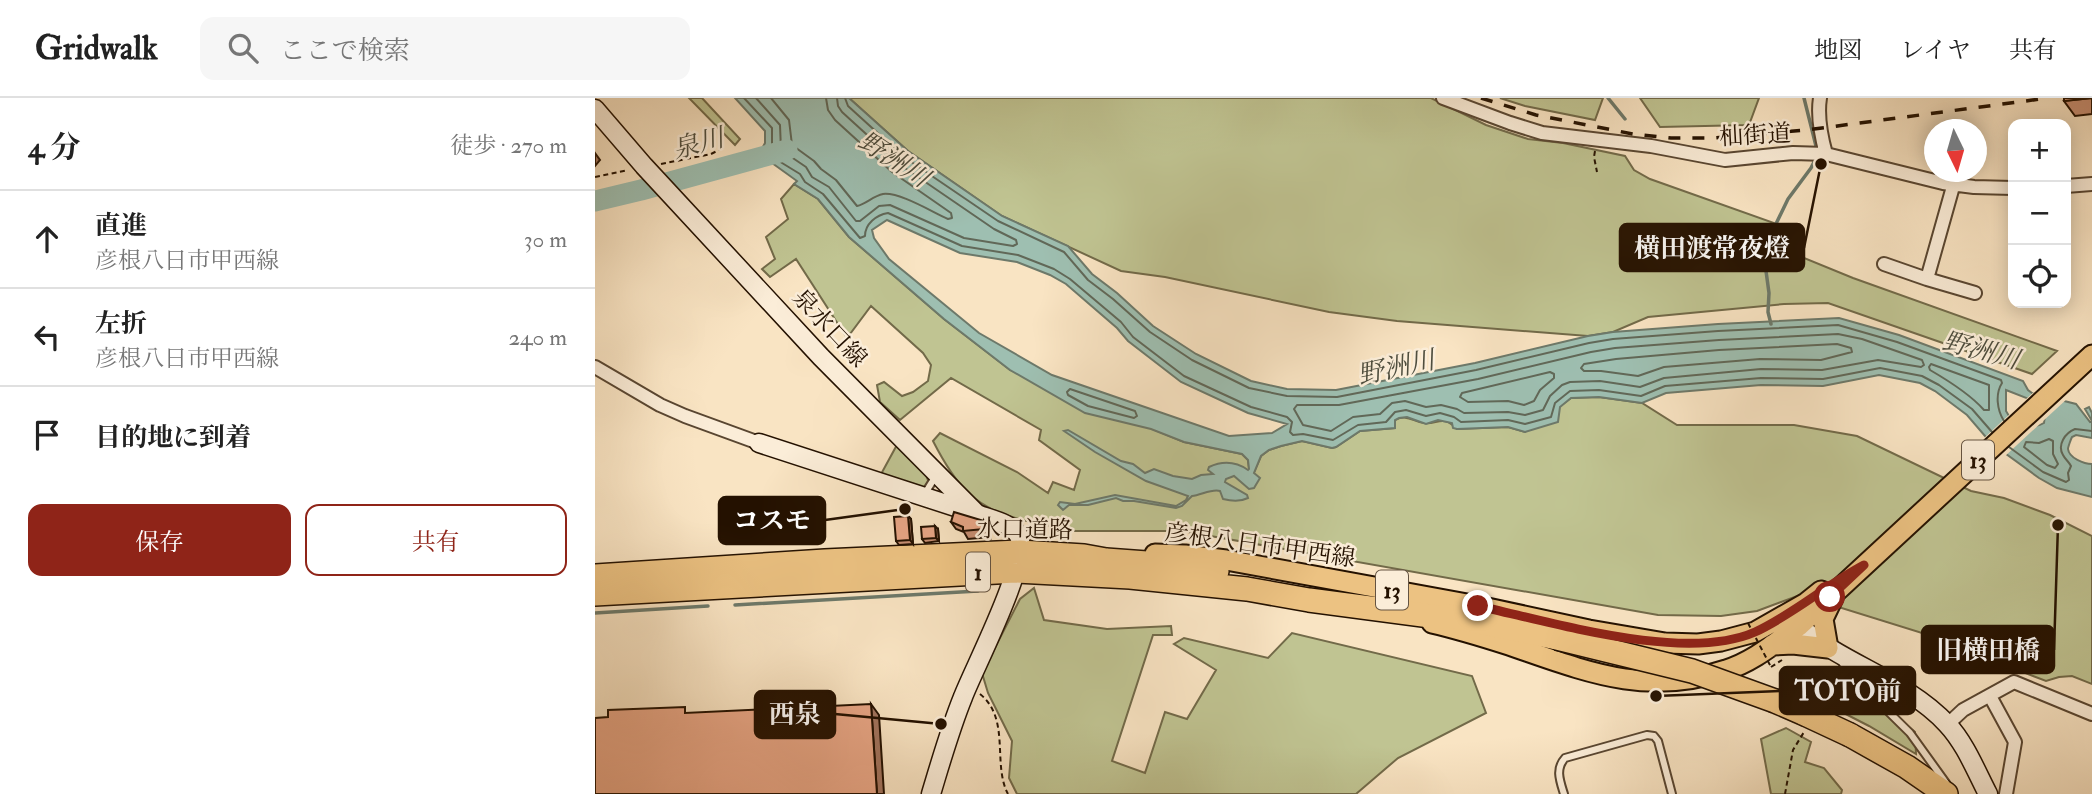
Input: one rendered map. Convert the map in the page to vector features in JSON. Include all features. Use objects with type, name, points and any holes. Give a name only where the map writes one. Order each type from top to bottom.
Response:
[{"type":"highway","name":"水口道路","points":[[595,594],[1084,556],[1288,581],[1438,610],[1449,616]]},
{"type":"highway","name":"水口道路","points":[[595,576],[825,561],[1017,561],[1085,574],[1234,588],[1438,617],[1449,616],[1557,638],[1692,671],[1805,713],[1907,767],[1946,794]]},
{"type":"main road","name":"彦根八日市甲西線","points":[[1084,556],[1106,553],[1185,555],[1226,560],[1665,643],[1698,644],[1721,641],[1752,627],[1817,606],[2092,355]]},
{"type":"main road","name":"彦根八日市甲西線","points":[[1360,606],[1366,610],[1411,617],[1456,629],[1593,674],[1634,681],[1679,681],[1727,670],[1757,656],[1799,626],[1840,578],[1864,565]]},
{"type":"main road","points":[[1772,645],[1793,644],[1833,651],[1817,606]]},
{"type":"main road","name":"13","points":[[1752,627],[1799,626]]},
{"type":"street","name":"杣街道","points":[[1443,98],[1542,133],[1651,146],[1725,160],[1793,153],[1820,154],[1850,159],[1915,177],[1973,187],[2008,188]]},
{"type":"street","points":[[1820,98],[1820,154]]},
{"type":"street","name":"泉水口線","points":[[595,109],[646,168],[821,356],[977,514],[1010,527],[1019,537],[1017,561]]},
{"type":"street","points":[[1927,279],[1954,183]]},
{"type":"street","points":[[2071,186],[2092,184]]},
{"type":"street","points":[[1884,264],[1975,293]]},
{"type":"street","points":[[595,367],[660,405],[685,416],[977,514]]},
{"type":"street","points":[[931,794],[967,687],[1010,592],[1017,561]]},
{"type":"street","points":[[1799,626],[1833,651],[1871,670],[1914,697],[1948,724],[1988,794]]},
{"type":"street","points":[[1948,724],[1963,710],[2014,682],[2092,714]]},
{"type":"street","points":[[1990,696],[2015,742],[2006,794]]},
{"type":"lane","points":[[923,496],[934,470]]},
{"type":"lane","points":[[1833,651],[1846,671],[1910,733],[1953,794]]},
{"type":"lane","points":[[1564,794],[1558,772],[1561,761],[1565,758],[1647,735],[1654,736],[1658,741],[1672,794]]},
{"type":"path","points":[[1597,172],[1594,157],[1598,140]]},
{"type":"path","points":[[595,177],[711,154],[725,147]]},
{"type":"path","points":[[1752,627],[1771,667]]},
{"type":"path","points":[[967,687],[983,696],[994,711],[1000,739],[1002,782],[1008,794]]},
{"type":"green space","points":[[689,98],[702,98],[740,139],[735,145]]},
{"type":"green space","points":[[849,98],[1431,98],[1486,125],[1528,139],[1563,143],[1625,156],[1634,170],[1650,179],[1774,223],[1765,242],[1853,278],[2057,351],[2032,374],[1828,303],[1784,304],[1648,317],[1613,332],[1588,336],[1397,321],[1329,312],[1165,277],[1121,271],[1002,216],[908,151]]},
{"type":"green space","points":[[1500,98],[1603,98],[1595,120],[1525,106]]},
{"type":"green space","points":[[1640,98],[1759,98],[1749,125],[1660,127]]},
{"type":"green space","points":[[794,184],[818,199],[849,237],[944,319],[1010,370],[1184,442],[1242,454],[1248,460],[1249,469],[1254,472],[1261,456],[1269,450],[1302,441],[1332,448],[1360,431],[1395,428],[1395,420],[1403,418],[1424,423],[1444,421],[1457,429],[1508,427],[1525,432],[1571,398],[1599,397],[1642,403],[1677,425],[1794,425],[1857,436],[1971,491],[2004,498],[2050,515],[2092,536],[2092,684],[2072,676],[2046,681],[2025,673],[2013,660],[2001,655],[1996,647],[1970,637],[1967,647],[1800,595],[1757,611],[1721,616],[1658,615],[1182,531],[1059,531],[1060,525],[1042,524],[1006,515],[979,502],[958,482],[933,441],[940,433],[1017,472],[1048,493],[1053,482],[1074,490],[1080,470],[1039,440],[1041,430],[951,378],[900,420],[880,402],[877,385],[884,382],[902,396],[913,392],[928,381],[931,365],[923,353],[871,306],[847,338],[796,259],[770,277],[762,269],[775,259],[766,237],[788,219],[781,199]]},
{"type":"green space","points":[[898,443],[923,467],[929,483],[919,492],[880,476]]},
{"type":"green space","points":[[1034,588],[1044,620],[1107,629],[1171,626],[1172,635],[1153,635],[1112,761],[1145,773],[1165,712],[1187,719],[1216,670],[1174,644],[1184,638],[1268,658],[1292,633],[1472,676],[1486,713],[1398,758],[1356,794],[1017,794],[1009,778],[1012,741],[988,693],[982,673],[1020,599]]},
{"type":"green space","points":[[1816,668],[1833,671],[1873,698],[1915,732],[1916,754],[1869,726],[1793,687]]},
{"type":"green space","points":[[1786,728],[1811,742],[1805,762],[1824,768],[1842,790],[1841,794],[1771,794],[1761,739]]},
{"type":"water","name":"野洲川","points":[[735,98],[849,98],[908,151],[1002,216],[1068,246],[1092,274],[1153,326],[1196,354],[1251,381],[1287,389],[1336,390],[1613,332],[1839,318],[1899,335],[2023,381],[2032,393],[2076,404],[2090,422],[2092,421],[2092,438],[2076,435],[2072,437],[2068,449],[2077,460],[2092,464],[2092,497],[2057,488],[2039,478],[1991,443],[1967,415],[1935,391],[1920,383],[1879,375],[1823,386],[1761,385],[1666,393],[1642,403],[1599,397],[1571,398],[1560,407],[1558,422],[1525,432],[1508,427],[1457,429],[1453,428],[1452,423],[1438,420],[1426,424],[1407,417],[1399,418],[1395,420],[1395,428],[1360,431],[1332,448],[1302,441],[1269,450],[1261,456],[1254,473],[1260,478],[1254,488],[1249,489],[1234,476],[1226,479],[1225,482],[1247,495],[1248,498],[1245,499],[1223,499],[1220,491],[1214,490],[1192,496],[1176,508],[1116,498],[1088,505],[1069,505],[1063,510],[1058,505],[1060,502],[1075,504],[1115,495],[1176,506],[1188,496],[1146,481],[1064,431],[1068,430],[1145,473],[1154,469],[1192,479],[1213,474],[1208,470],[1209,467],[1219,464],[1229,463],[1248,470],[1248,460],[1242,454],[1184,442],[1151,429],[1085,413],[1010,370],[944,319],[849,237],[818,199],[794,184],[797,181],[772,163],[764,165],[758,156],[765,143],[765,131]],"holes":[[[887,220],[960,253],[1017,262],[1050,275],[1066,284],[1117,328],[1128,341],[1181,382],[1248,413],[1287,424],[1272,433],[1229,436],[1052,375],[979,333],[889,259],[874,238],[872,230]],[[2006,390],[2039,403],[2045,415],[2044,423],[2032,426],[2012,421],[2006,411]]]},
{"type":"water","points":[[2089,407],[2092,421],[2085,409]]},
{"type":"pier","points":[[2036,390],[2068,398],[2004,457],[1983,439],[2011,413],[2014,418],[2033,424],[2041,421],[2042,416],[2037,406],[2025,400]]},
{"type":"building","points":[[2064,98],[2092,98],[2064,101]]},
{"type":"building","points":[[954,512],[984,521],[984,529],[963,531],[963,527],[951,522]]},
{"type":"building","points":[[908,516],[910,540],[896,541],[894,517]]},
{"type":"building","points":[[935,526],[936,538],[922,539],[921,527]]},
{"type":"building","points":[[871,704],[877,794],[595,794],[595,718],[608,717],[608,710],[685,707],[685,713]]},
{"type":"waterway","points":[[1608,98],[1625,119]]},
{"type":"waterway","points":[[1804,98],[1817,150]]},
{"type":"waterway","name":"泉川","points":[[595,201],[787,150]]},
{"type":"waterway","points":[[1771,324],[1766,271],[1773,230],[1788,199],[1816,158]]},
{"type":"waterway","points":[[735,605],[978,591]]},
{"type":"waterway","points":[[595,613],[708,606]]},
{"type":"railway","points":[[1481,98],[1536,115],[1633,134],[1671,138],[1712,138],[1807,130],[2048,98]]},
{"type":"place","name":"横田渡常夜燈","points":[[1821,164]]},
{"type":"place","name":"コスモ","points":[[905,509]]},
{"type":"place","name":"旧横田橋","points":[[2058,525]]},
{"type":"place","name":"TOTO前","points":[[1656,696]]},
{"type":"place","name":"西泉","points":[[941,724]]},
{"type":"route","points":[[1478,606],[1628,638],[1698,644],[1755,632],[1864,565],[1830,597]]}]
